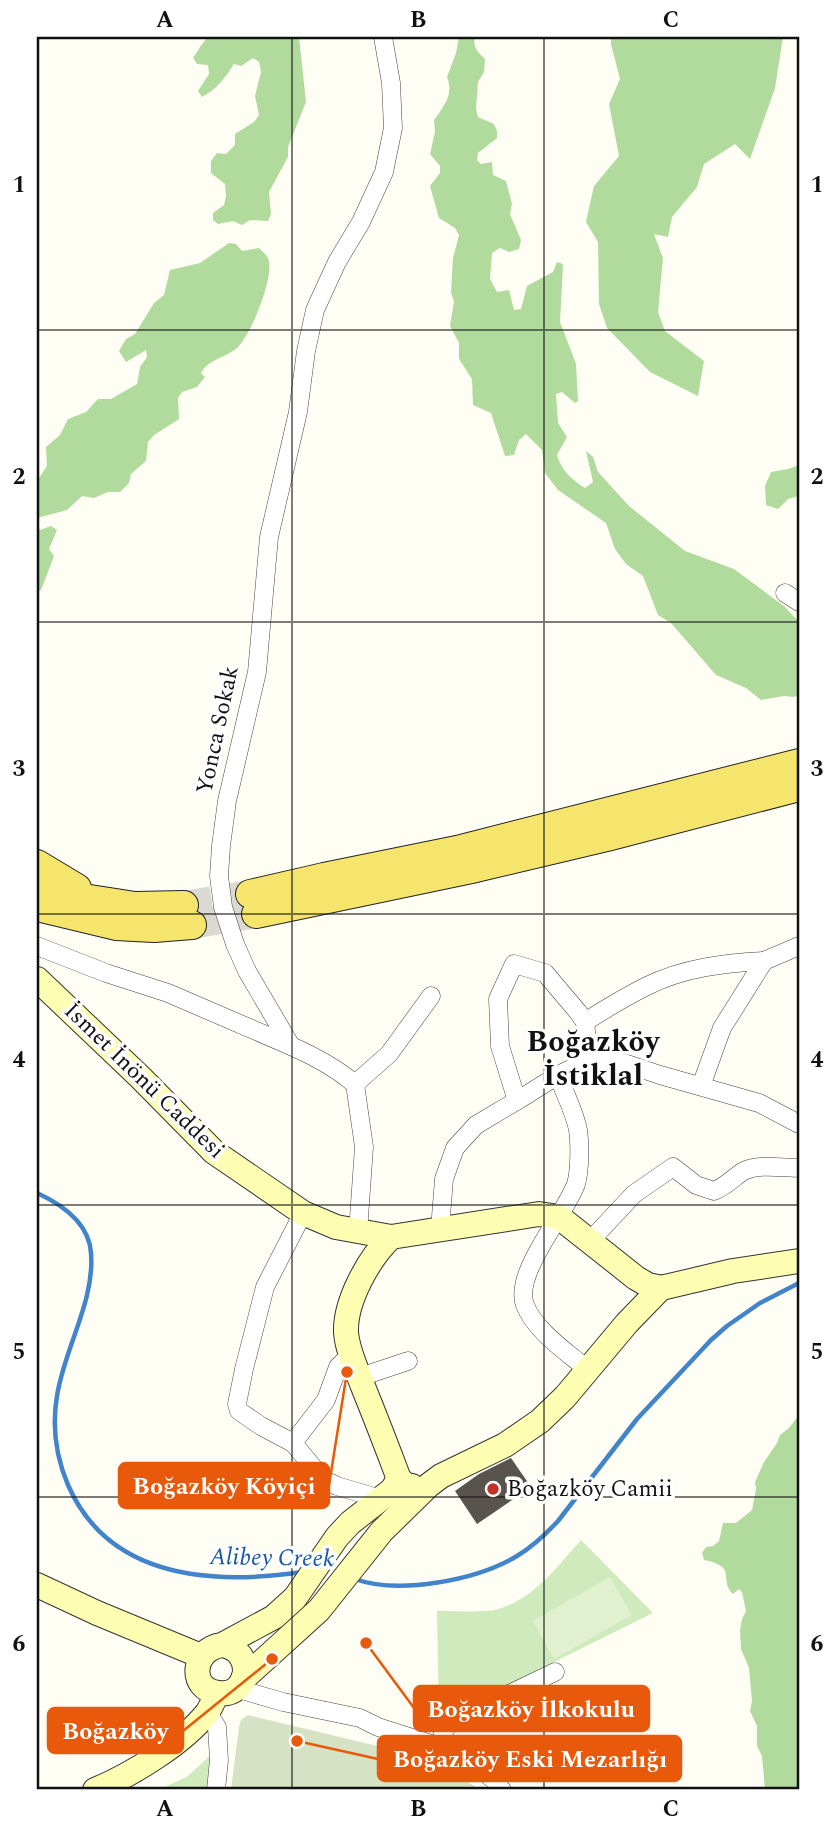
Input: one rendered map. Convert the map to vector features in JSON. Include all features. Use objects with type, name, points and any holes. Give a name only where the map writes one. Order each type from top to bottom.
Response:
[{"type":"main road","points":[[799,763],[457,850],[348,872],[253,904],[502,862],[799,787]]},
{"type":"main road","points":[[37,864],[108,902]]},
{"type":"main road","points":[[37,887],[77,897],[188,915],[154,928],[116,926],[37,907]]},
{"type":"street","name":"Yonca Sokak","points":[[291,1046],[247,971],[235,944],[223,906],[219,876],[221,846],[227,802],[257,672],[269,537],[298,412],[306,351],[315,310],[384,172],[393,128],[391,83],[383,37]]},
{"type":"street","points":[[37,946],[106,973],[168,993],[291,1046],[311,1055],[355,1084],[364,1147],[358,1232],[366,1243],[369,1264]]},
{"type":"street","points":[[585,1022],[649,985],[688,971],[732,962],[764,961],[799,946]]},
{"type":"street","points":[[701,1086],[722,1028],[764,961]]},
{"type":"street","points":[[517,1101],[499,1046],[498,999],[514,964],[545,973],[578,1012],[585,1022],[589,1060]]},
{"type":"street","name":"İsmet İnönü Caddesi","points":[[37,979],[214,1152],[303,1213],[336,1227],[391,1237],[539,1214],[559,1217]]},
{"type":"street","points":[[355,1084],[389,1054],[431,996]]},
{"type":"street","points":[[439,1229],[444,1179],[454,1148],[475,1125],[558,1074],[589,1060],[615,1060],[759,1103],[799,1124]]},
{"type":"street","points":[[558,1074],[578,1130],[579,1160],[576,1183],[535,1258],[525,1281],[524,1302],[533,1322],[588,1370]]},
{"type":"street","points":[[590,1241],[634,1194],[673,1167],[696,1185],[714,1191],[726,1186],[744,1171],[755,1167],[799,1168]]},
{"type":"street","points":[[303,1213],[265,1287],[237,1404],[239,1410],[250,1418],[293,1443],[323,1479],[381,1499]]},
{"type":"street","points":[[559,1217],[636,1278],[661,1288],[799,1256]]},
{"type":"street","points":[[391,1237],[369,1264],[347,1314],[346,1334],[399,1479],[407,1486],[429,1485]]},
{"type":"street","points":[[636,1278],[642,1288],[642,1307]]},
{"type":"street","points":[[216,1790],[219,1760],[217,1727],[226,1693],[319,1610],[382,1531],[429,1485],[441,1476],[505,1445],[540,1421],[565,1397],[661,1288]]},
{"type":"street","points":[[293,1443],[326,1400],[338,1367],[351,1353]]},
{"type":"street","points":[[360,1377],[408,1361]]},
{"type":"street","points":[[399,1479],[392,1490],[349,1523],[295,1598],[274,1617],[211,1651],[197,1671],[199,1679],[209,1691],[283,1702],[360,1718],[441,1747],[478,1768],[502,1790]]},
{"type":"street","points":[[37,1585],[97,1614],[211,1651],[229,1647],[242,1657],[245,1664],[245,1672],[181,1738],[127,1775],[95,1790]]},
{"type":"street","points":[[441,1747],[443,1733],[449,1723],[555,1672]]},
{"type":"green space","points":[[208,37],[299,37],[306,102],[288,147],[288,157],[269,192],[271,214],[268,221],[250,220],[242,225],[233,221],[218,224],[213,220],[213,213],[224,205],[226,196],[225,184],[211,173],[211,161],[217,153],[226,154],[235,145],[235,134],[254,122],[259,115],[255,96],[261,72],[259,62],[253,58],[241,66],[234,64],[220,83],[202,97],[198,91],[209,74],[208,65],[197,64],[193,58]]},
{"type":"green space","points":[[459,37],[475,37],[475,47],[485,59],[484,72],[478,82],[476,109],[478,117],[494,124],[497,131],[497,138],[478,153],[477,160],[481,164],[492,162],[493,175],[506,181],[512,204],[510,214],[521,240],[519,249],[509,252],[500,248],[492,253],[490,279],[497,292],[509,290],[514,310],[521,309],[527,286],[553,272],[557,262],[563,264],[560,322],[576,364],[578,401],[575,403],[562,392],[556,394],[558,423],[567,437],[557,455],[561,465],[571,478],[585,488],[593,482],[586,451],[593,457],[598,472],[629,506],[685,551],[734,569],[785,607],[799,622],[799,695],[761,700],[746,688],[716,675],[671,623],[658,615],[643,576],[626,564],[615,549],[606,523],[558,490],[545,473],[542,450],[526,434],[519,440],[514,455],[505,456],[491,413],[473,405],[472,379],[459,359],[459,343],[450,326],[454,302],[451,292],[453,258],[459,235],[455,228],[439,218],[430,186],[440,173],[440,166],[430,154],[435,132],[434,120],[449,95],[447,77]]},
{"type":"green space","points":[[611,37],[783,37],[775,88],[750,159],[735,144],[704,164],[697,187],[672,217],[668,237],[654,234],[663,258],[658,312],[665,331],[704,361],[698,396],[650,372],[607,328],[599,304],[598,242],[586,222],[594,186],[619,156],[609,104],[620,79]]},
{"type":"green space","points":[[229,243],[236,244],[242,251],[259,248],[269,261],[268,281],[243,341],[237,348],[204,368],[201,373],[205,377],[197,387],[182,392],[178,398],[179,419],[148,442],[146,461],[131,474],[129,483],[120,492],[108,492],[94,498],[82,496],[67,510],[37,518],[37,481],[47,466],[46,447],[60,435],[68,419],[86,412],[98,399],[111,399],[137,384],[140,367],[147,357],[146,350],[126,362],[119,351],[126,339],[135,334],[154,303],[164,295],[170,270],[200,263]]},
{"type":"green space","points":[[799,465],[799,496],[788,499],[778,509],[766,505],[765,486],[771,472]]},
{"type":"green space","points":[[37,524],[40,530],[51,526],[57,530],[49,549],[54,556],[41,590],[37,591]]},
{"type":"green space","points":[[799,1415],[799,1790],[765,1790],[762,1756],[757,1746],[757,1726],[750,1711],[752,1701],[749,1668],[741,1649],[740,1630],[746,1611],[742,1592],[739,1589],[733,1594],[727,1583],[725,1570],[704,1560],[702,1553],[706,1547],[719,1541],[723,1523],[736,1523],[752,1510],[755,1482],[764,1462],[780,1435]]},
{"type":"green space","points":[[581,1540],[653,1613],[439,1719],[437,1611],[487,1611],[516,1602],[551,1574]]},
{"type":"green space","points":[[610,1577],[632,1615],[554,1659],[533,1621]]},
{"type":"green space","points":[[248,1715],[415,1755],[481,1790],[231,1790],[239,1727],[241,1720]]},
{"type":"green space","points":[[216,1750],[213,1790],[159,1790],[188,1776]]},
{"type":"building","name":"Boğazköy Camii","points":[[511,1458],[531,1487],[477,1524],[455,1491],[479,1474]]},
{"type":"waterway","name":"Alibey Creek","points":[[37,1193],[72,1216],[85,1233],[91,1253],[88,1289],[61,1378],[55,1419],[56,1441],[64,1474],[86,1516],[109,1540],[137,1557],[167,1569],[234,1577],[302,1572]]},
{"type":"waterway","name":"Alibey Creek","points":[[355,1579],[393,1586],[438,1582],[481,1572],[523,1552],[558,1521],[637,1419],[711,1340],[760,1303],[799,1283]]},
{"type":"tunnel","points":[[184,905],[250,894]]},
{"type":"tunnel","points":[[192,925],[256,914]]},
{"type":"place","name":"Boğazköy Köyiçi","points":[[347,1372]]},
{"type":"place","name":"Boğazköy Camii","points":[[493,1489]]},
{"type":"place","name":"Boğazköy İlkokulu","points":[[366,1643]]},
{"type":"place","name":"Boğazköy","points":[[272,1659]]},
{"type":"place","name":"Boğazköy Eski Mezarlığı","points":[[297,1741]]},
{"type":"district","name":"Boğazköy İstiklal","points":[[593,1059]]}]
